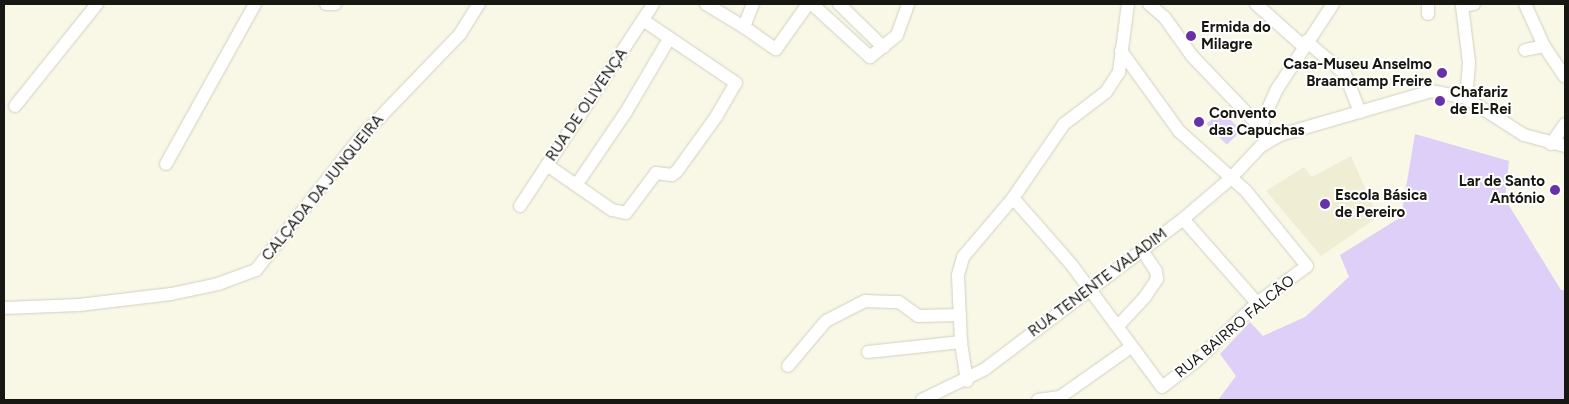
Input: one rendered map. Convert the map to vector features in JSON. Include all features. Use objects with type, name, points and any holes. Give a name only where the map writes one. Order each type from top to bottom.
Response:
[{"type":"street","points":[[15,106],[97,4]]},
{"type":"street","points":[[166,164],[255,4]]},
{"type":"street","points":[[326,4],[335,4]]},
{"type":"street","name":"CALÇADA DA JUNQUEIRA","points":[[4,308],[79,305],[162,295],[218,284],[256,270],[359,139],[460,34],[479,4]]},
{"type":"street","name":"RUA DE OLIVENÇA","points":[[520,206],[653,4]]},
{"type":"street","points":[[706,4],[776,49],[810,4],[870,57],[898,35],[908,4]]},
{"type":"street","points":[[744,27],[753,4]]},
{"type":"street","points":[[839,4],[883,47]]},
{"type":"street","points":[[967,381],[961,342],[958,275],[963,257],[1013,198],[1064,124],[1106,92],[1119,72],[1120,51],[1128,4]]},
{"type":"street","points":[[1149,4],[1165,18],[1192,56],[1261,128]]},
{"type":"street","points":[[1256,4],[1345,74],[1360,112]]},
{"type":"street","points":[[1333,4],[1305,43],[1277,89],[1261,128],[1260,146],[1296,129],[1431,91],[1466,98],[1514,130],[1551,144],[1565,146]]},
{"type":"street","points":[[1466,98],[1469,62],[1462,6],[1474,4]]},
{"type":"street","points":[[1525,4],[1544,46],[1565,76]]},
{"type":"street","points":[[547,165],[612,210],[626,213],[656,173],[672,175],[677,172],[729,98],[736,83],[731,77],[669,39],[644,20]]},
{"type":"street","points":[[577,184],[626,112],[669,39]]},
{"type":"street","points":[[1525,50],[1544,46]]},
{"type":"street","points":[[1120,51],[1178,131],[1230,178]]},
{"type":"street","points":[[1551,144],[1565,124]]},
{"type":"street","name":"RUA TENENTE VALADIM","points":[[930,398],[967,381],[1091,290],[1183,219],[1230,178],[1260,146]]},
{"type":"street","name":"RUA BAIRRO FALCÃO","points":[[1132,347],[1162,387],[1193,364],[1257,303],[1307,266],[1246,191],[1230,178]]},
{"type":"street","points":[[1013,198],[1071,264],[1132,347],[1060,397],[1038,400]]},
{"type":"street","points":[[1183,219],[1257,303]]},
{"type":"street","points":[[1118,326],[1146,297],[1157,279],[1156,271],[1142,250]]},
{"type":"street","points":[[788,366],[826,322],[865,301],[899,302],[918,316],[960,315]]},
{"type":"street","points":[[868,352],[961,342]]},
{"type":"shaded area","points":[[1221,110],[1241,131],[1227,145],[1207,124]]},
{"type":"shaded area","points":[[1415,134],[1509,161],[1505,199],[1561,290],[1565,290],[1565,400],[1218,400],[1236,376],[1220,354],[1250,322],[1263,336],[1305,317],[1349,277],[1340,255],[1401,217]]},
{"type":"shaded area","name":"Escola Básica de Pereiro","points":[[1351,156],[1378,217],[1321,256],[1266,191],[1304,167],[1312,177]]},
{"type":"place","name":"Ermida do Milagre","points":[[1191,36]]},
{"type":"place","name":"Casa-Museu Anselmo Braamcamp Freire","points":[[1442,73]]},
{"type":"place","name":"Chafariz de El-Rei","points":[[1440,101]]},
{"type":"place","name":"Convento das Capuchas","points":[[1199,122]]},
{"type":"place","name":"Lar de Santo António","points":[[1555,190]]},
{"type":"place","name":"Escola Básica de Pereiro","points":[[1325,204]]}]
